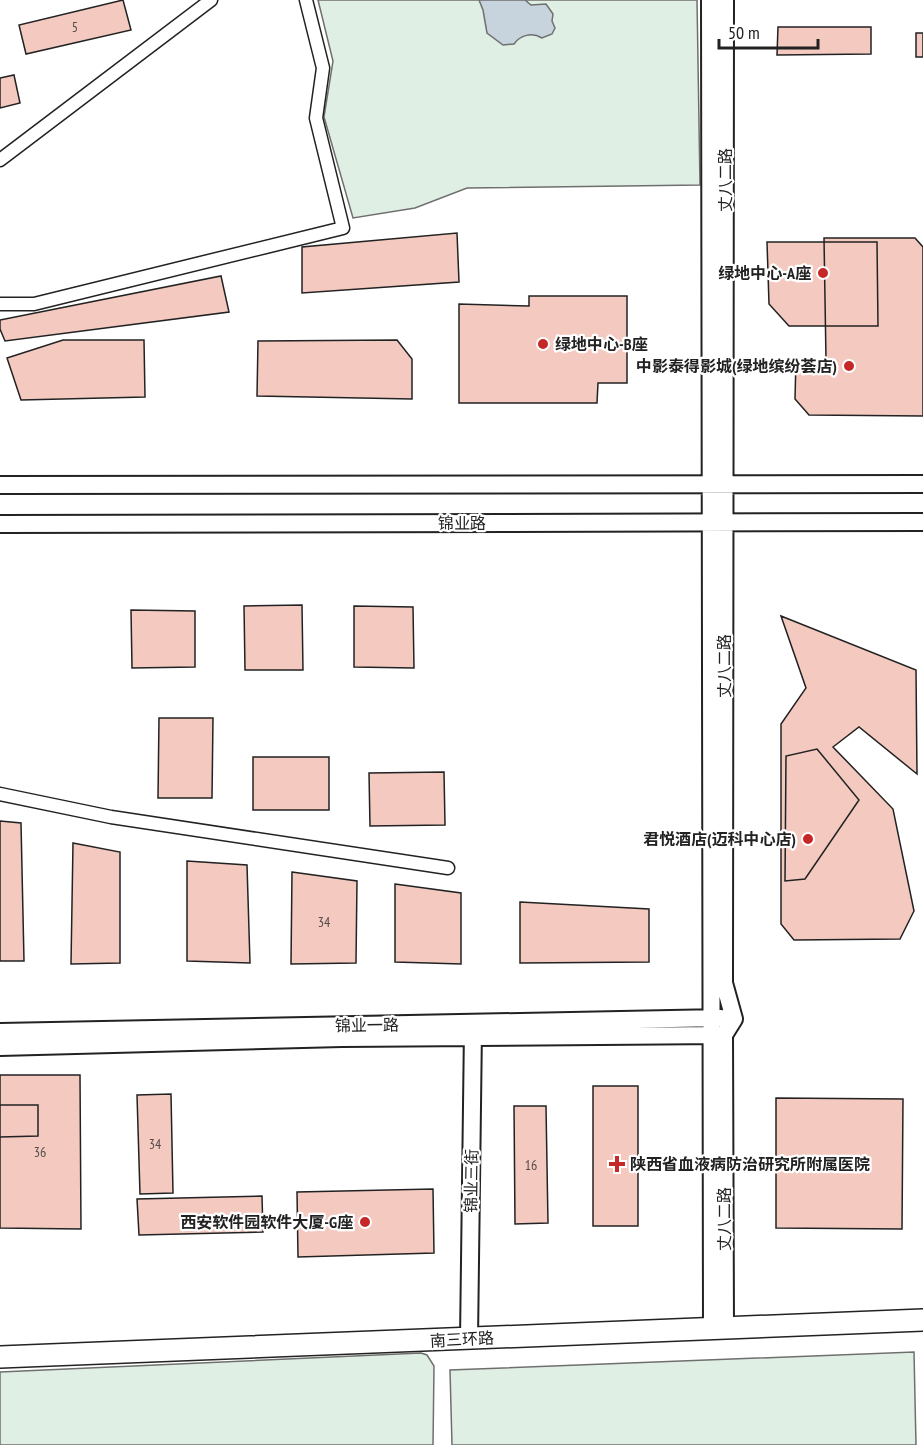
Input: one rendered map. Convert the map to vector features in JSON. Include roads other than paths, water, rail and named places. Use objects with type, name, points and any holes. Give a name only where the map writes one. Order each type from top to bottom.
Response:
[{"type":"highway","name":"南三环路","points":[[0,1358],[923,1320]]},
{"type":"street","points":[[0,160],[211,0]]},
{"type":"street","points":[[0,304],[34,304],[343,228],[316,118],[323,68],[306,0]]},
{"type":"street","name":"丈八二路","points":[[710,0],[718,483]]},
{"type":"street","name":"丈八二路","points":[[718,1327],[715,1029],[717,522],[725,0]]},
{"type":"street","points":[[0,485],[923,484]]},
{"type":"street","name":"丈八二路","points":[[715,1029],[734,1019],[724,983],[717,522]]},
{"type":"street","name":"锦业路","points":[[0,524],[923,522]]},
{"type":"street","points":[[0,794],[111,817],[448,868]]},
{"type":"street","name":"锦业一路","points":[[0,1032],[715,1029]]},
{"type":"street","name":"锦业一路","points":[[0,1047],[342,1038],[473,1030]]},
{"type":"street","name":"锦业三街","points":[[469,1339],[473,1030]]},
{"type":"place","name":"绿地中心-A座","points":[[823,273]]},
{"type":"place","name":"绿地中心-B座","points":[[543,344]]},
{"type":"place","name":"中影泰得影城(绿地缤纷荟店)","points":[[849,366]]},
{"type":"place","name":"君悦酒店(迈科中心店)","points":[[808,839]]},
{"type":"place","name":"陕西省血液病防治研究所附属医院","points":[[617,1164]]},
{"type":"place","name":"西安软件园软件大厦-G座","points":[[365,1222]]}]
